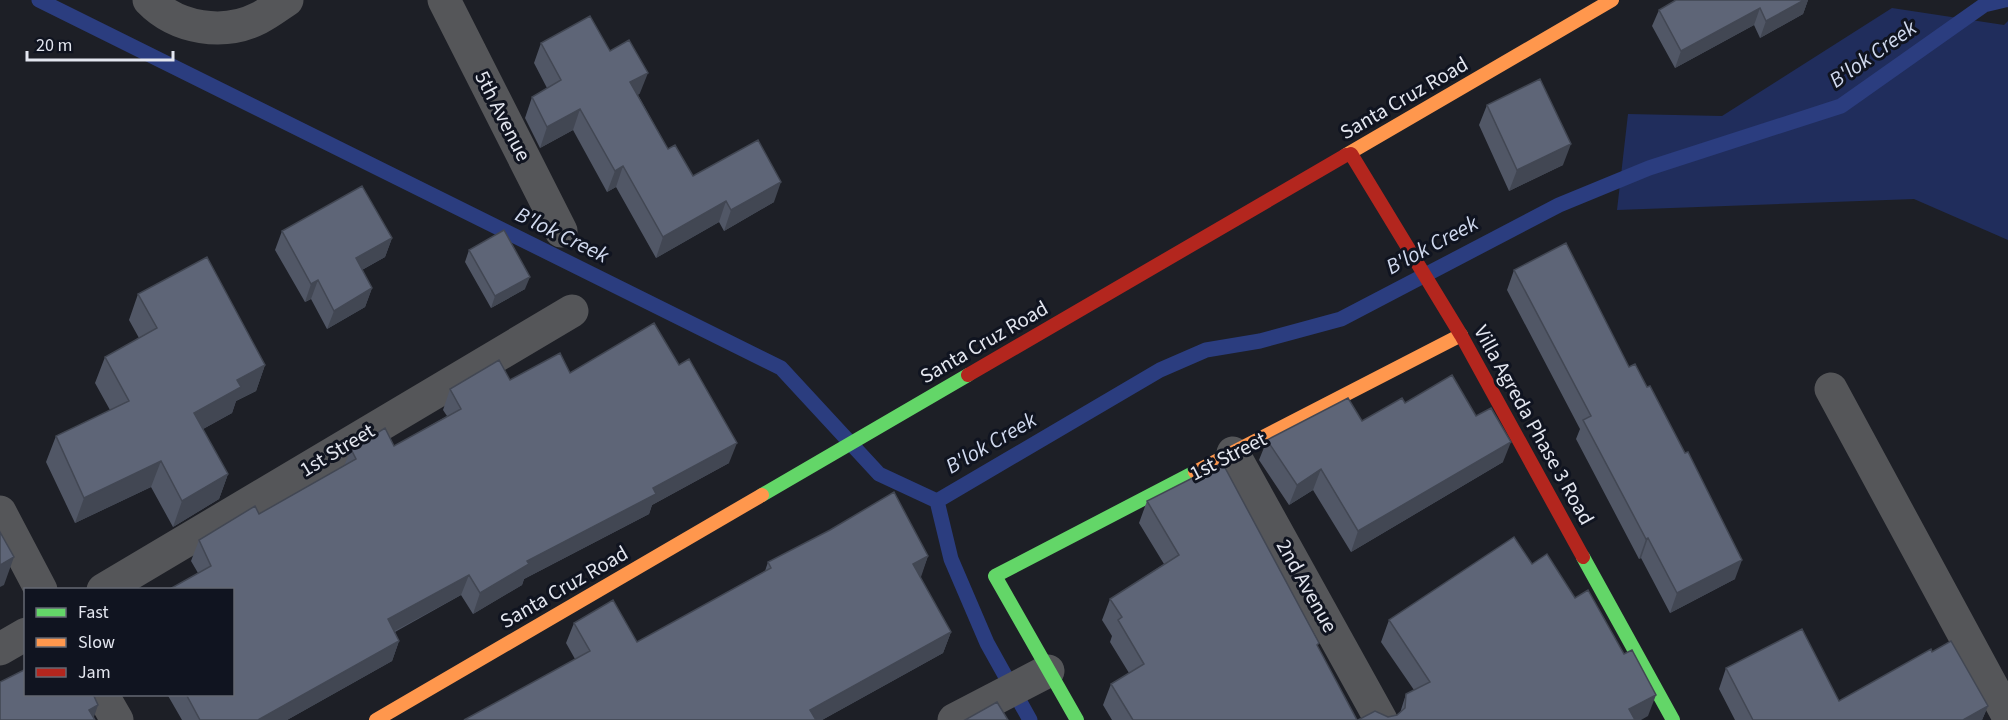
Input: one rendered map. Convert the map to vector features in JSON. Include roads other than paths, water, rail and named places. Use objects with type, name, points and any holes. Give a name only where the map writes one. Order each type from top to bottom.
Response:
[{"type":"street","points":[[149,0],[190,26],[221,28],[258,19],[287,0]]},
{"type":"street","name":"5th Avenue","points":[[444,0],[561,231]]},
{"type":"street","name":"Santa Cruz Road","points":[[376,720],[1612,0]]},
{"type":"street","name":"Villa Agreda Phase 3 Road","points":[[1351,154],[1461,335],[1673,720]]},
{"type":"street","name":"1st Street","points":[[106,588],[572,311]]},
{"type":"street","name":"1st Street","points":[[1036,678],[995,576],[1461,335]]},
{"type":"street","points":[[1831,389],[2008,716]]},
{"type":"street","name":"2nd Avenue","points":[[1233,453],[1381,720]]},
{"type":"street","points":[[0,512],[40,588]]},
{"type":"street","points":[[0,649],[24,635]]},
{"type":"street","points":[[954,720],[1036,678],[1077,720]]},
{"type":"street","points":[[103,696],[117,720]]},
{"type":"waterway","name":"B'lok Creek","points":[[39,0],[781,368],[879,474],[937,501]]},
{"type":"waterway","name":"B'lok Creek","points":[[937,501],[1160,370],[1206,350],[1260,341],[1341,319],[1559,205],[1649,168],[1841,106],[1984,5],[2005,0]]},
{"type":"waterway","points":[[937,501],[951,559],[987,643],[1030,720]]}]
